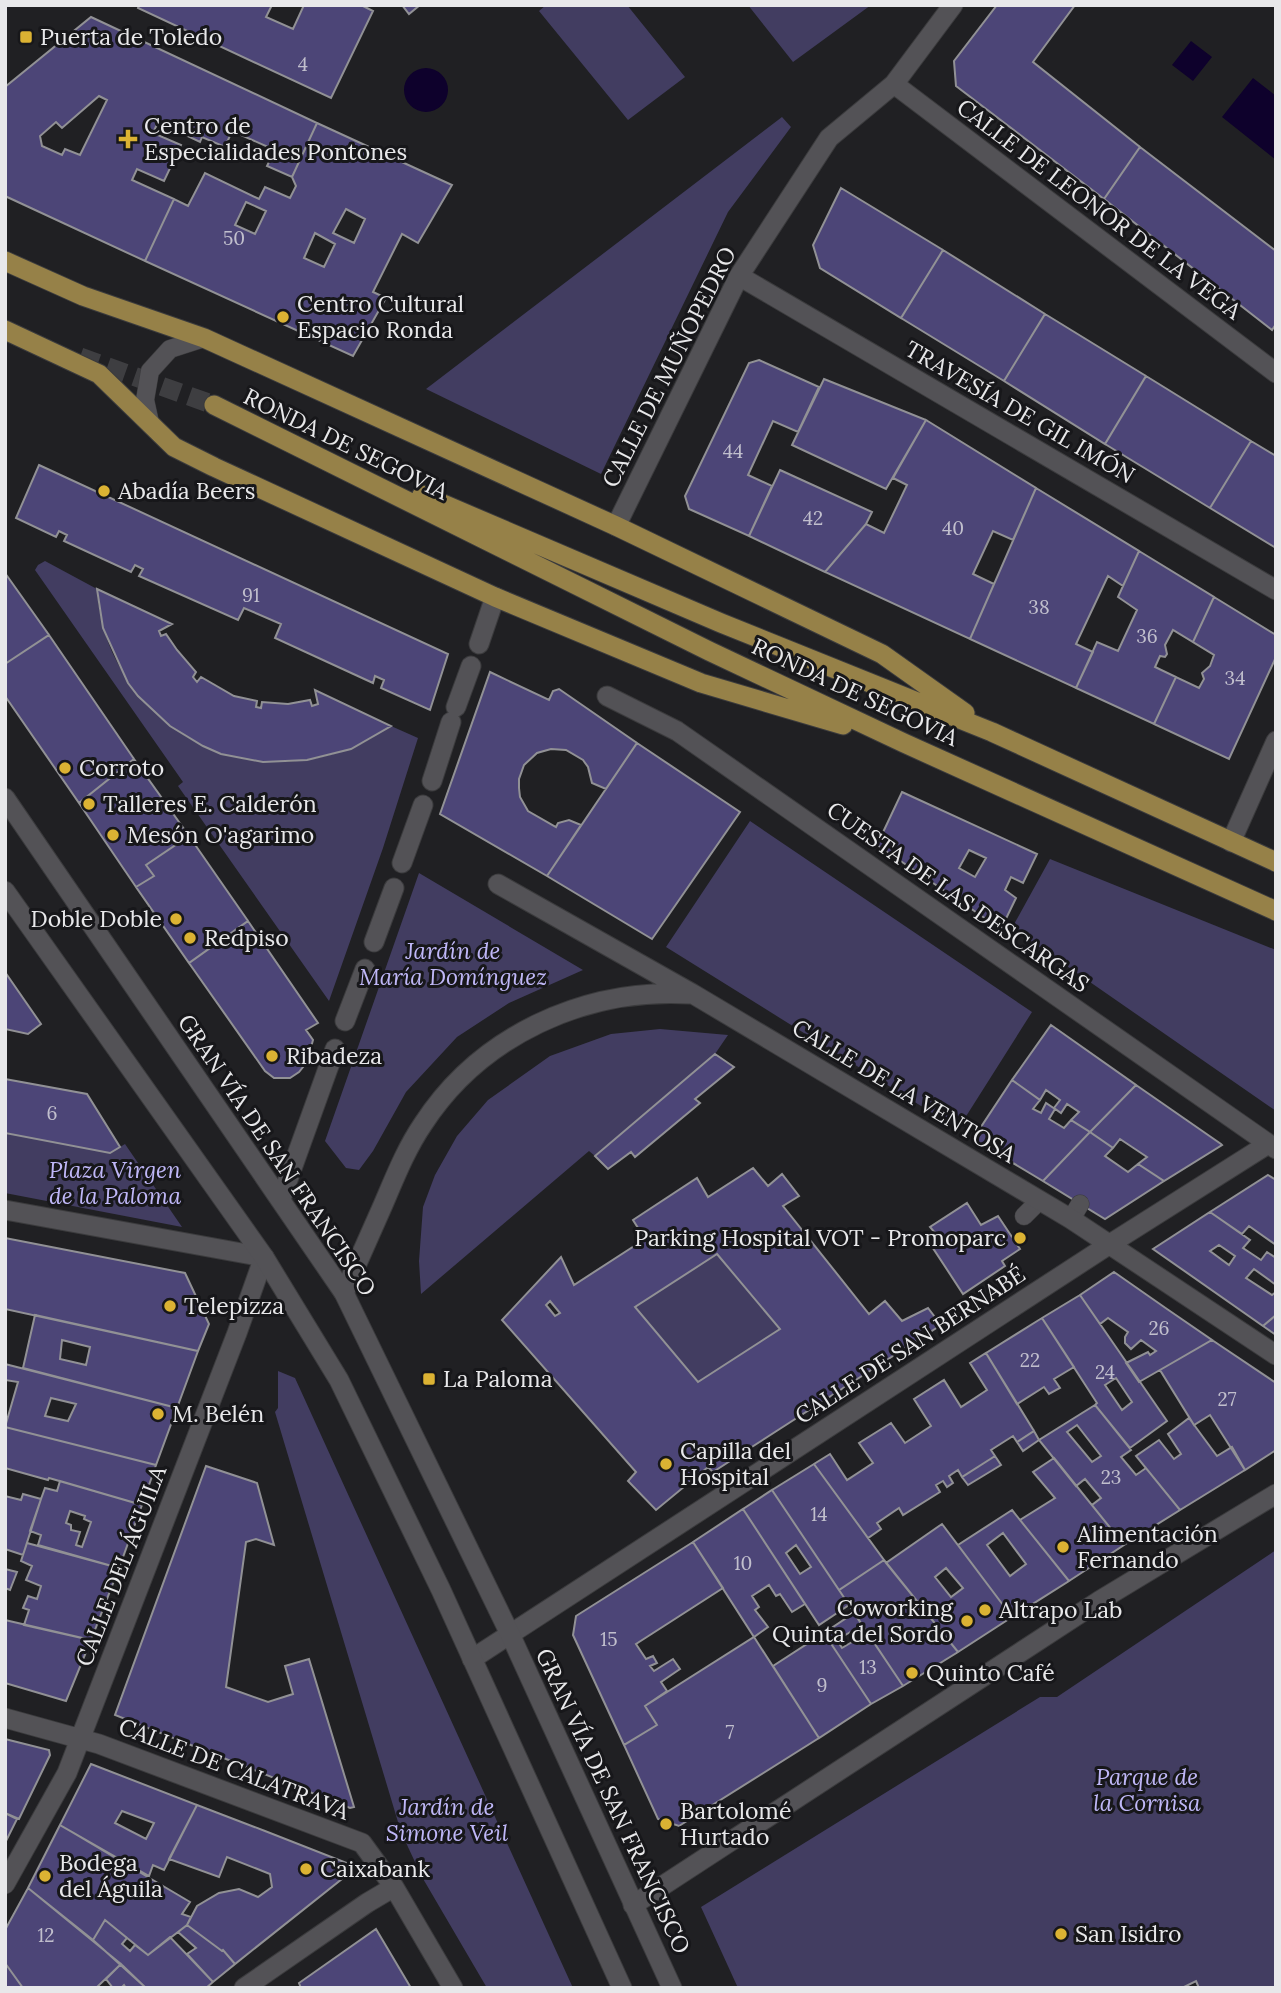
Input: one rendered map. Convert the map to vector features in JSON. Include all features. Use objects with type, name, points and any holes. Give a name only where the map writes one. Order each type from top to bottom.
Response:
[{"type":"main road","points":[[5,261],[83,296],[204,338],[616,526],[882,654],[992,732]]},
{"type":"main road","points":[[5,330],[99,374],[174,447],[495,597],[701,683],[904,743]]},
{"type":"main road","name":"RONDA DE SEGOVIA","points":[[1276,862],[992,732],[720,624],[214,405],[709,651],[904,743],[1276,911]]},
{"type":"street","name":"CALLE DE MUÑOPEDRO","points":[[616,526],[739,276],[829,138],[894,84],[953,5]]},
{"type":"street","name":"CALLE DE LEONOR DE LA VEGA","points":[[894,84],[1276,373]]},
{"type":"street","name":"TRAVESÍA DE GIL IMÓN","points":[[739,276],[1276,590]]},
{"type":"street","points":[[479,644],[495,597]]},
{"type":"street","points":[[432,781],[471,666]]},
{"type":"street","name":"CUESTA DE LAS DESCARGAS","points":[[607,696],[677,731],[1272,1146]]},
{"type":"street","points":[[1231,842],[1276,741]]},
{"type":"street","name":"GRAN VÍA DE SAN FRANCISCO","points":[[5,798],[344,1293],[510,1634],[672,1988]]},
{"type":"street","points":[[402,863],[423,805]]},
{"type":"street","name":"CALLE DE LA VENTOSA","points":[[498,884],[693,994],[1039,1201],[1075,1212],[1111,1244],[1276,1355]]},
{"type":"street","points":[[374,942],[394,888]]},
{"type":"street","points":[[5,891],[264,1257],[339,1380],[442,1590],[622,1988]]},
{"type":"street","points":[[345,1021],[365,968]]},
{"type":"street","points":[[344,1293],[404,1156],[424,1122],[461,1077],[503,1042],[550,1017],[627,995],[666,992],[693,994]]},
{"type":"street","points":[[282,1199],[335,1049]]},
{"type":"street","name":"CALLE DE SAN BERNABÉ","points":[[510,1634],[1111,1244],[1272,1146]]},
{"type":"street","points":[[5,1210],[264,1257]]},
{"type":"street","name":"CALLE DEL ÁGUILA","points":[[5,1884],[68,1773],[264,1257]]},
{"type":"street","points":[[633,1905],[1087,1608],[1276,1494]]},
{"type":"street","name":"GRAN VÍA DE SAN FRANCISCO","points":[[472,1659],[510,1634]]},
{"type":"street","name":"CALLE DE CALATRAVA","points":[[5,1718],[80,1739],[362,1843],[394,1887],[453,1988]]},
{"type":"street","points":[[244,1988],[394,1887]]},
{"type":"lane","points":[[150,423],[145,400],[150,371],[170,349],[204,338]]},
{"type":"lane","points":[[1024,1216],[1039,1201]]},
{"type":"green space","points":[[546,5],[627,5],[685,77],[628,120],[539,11]]},
{"type":"green space","points":[[748,5],[871,5],[793,62]]},
{"type":"green space","points":[[782,117],[791,127],[728,212],[601,474],[426,389]]},
{"type":"green space","name":"Jardín de María Domínguez","points":[[45,561],[97,589],[106,637],[127,679],[168,724],[212,750],[234,757],[280,762],[326,756],[349,749],[391,726],[418,738],[383,848],[329,1001],[178,786],[183,782],[35,570]]},
{"type":"green space","points":[[750,821],[1032,1012],[958,1129],[666,947]]},
{"type":"green space","points":[[1050,859],[1276,950],[1276,1111],[1012,928]]},
{"type":"green space","name":"Jardín de María Domínguez","points":[[419,873],[583,970],[509,1003],[457,1037],[406,1092],[373,1151],[359,1170],[346,1168],[325,1141]]},
{"type":"green space","points":[[660,1029],[728,1035],[715,1054],[595,1156],[589,1151],[421,1294],[419,1261],[423,1207],[435,1175],[457,1136],[488,1100],[550,1056],[611,1034]]},
{"type":"green space","name":"Plaza Virgen de la Paloma","points":[[5,1133],[110,1153],[125,1144],[182,1227],[5,1193]]},
{"type":"green space","points":[[717,1254],[780,1329],[698,1382],[635,1307]]},
{"type":"green space","name":"Jardín de Simone Veil","points":[[278,1371],[295,1378],[573,1988],[487,1988],[422,1877],[401,1832],[275,1412],[278,1408]]},
{"type":"green space","name":"Parque de la Cornisa","points":[[1276,1550],[1276,1988],[1199,1988],[1195,1982],[1182,1988],[738,1988],[701,1907],[1040,1697],[1057,1697]]},
{"type":"shaded area","points":[[1191,41],[1212,57],[1193,81],[1172,65]]},
{"type":"shaded area","points":[[426,68],[441,75],[448,90],[441,105],[426,112],[411,105],[404,90],[411,75]]},
{"type":"shaded area","points":[[1253,78],[1276,96],[1276,160],[1222,117]]},
{"type":"building","points":[[139,5],[272,5],[266,17],[293,29],[304,5],[361,5],[373,11],[331,98],[138,8]]},
{"type":"building","points":[[402,5],[420,5],[409,14]]},
{"type":"building","points":[[997,5],[1075,5],[1033,62],[1140,147],[1104,199],[956,86],[954,61]]},
{"type":"building","name":"Centro de Especialidades Pontones","points":[[91,17],[317,123],[292,177],[267,166],[275,150],[232,131],[225,147],[202,137],[200,142],[158,122],[153,133],[181,145],[164,181],[137,169],[132,180],[174,199],[145,261],[5,196],[5,87]],"holes":[[[99,96],[107,100],[80,155],[65,149],[62,155],[42,146],[40,136],[56,122],[62,128]]]},
{"type":"building","points":[[317,123],[452,185],[418,243],[402,234],[373,292],[386,298],[353,356],[145,261],[174,199],[188,206],[205,173],[259,199],[265,187],[290,198],[296,186],[292,177]],"holes":[[[246,202],[266,211],[255,234],[235,225]],[[346,209],[365,219],[354,243],[333,233]],[[315,233],[335,244],[324,267],[304,258]]]},
{"type":"building","points":[[1140,147],[1276,251],[1276,324],[1272,330],[1104,199]]},
{"type":"building","points":[[841,188],[943,250],[901,318],[820,268],[813,245]]},
{"type":"building","points":[[943,250],[1045,314],[1004,381],[901,318]]},
{"type":"building","points":[[1045,314],[1146,376],[1105,444],[1004,381]]},
{"type":"building","points":[[759,360],[819,387],[798,432],[773,421],[748,475],[772,486],[749,536],[689,509],[685,496],[749,363]]},
{"type":"building","points":[[1146,376],[1251,441],[1210,508],[1105,444]]},
{"type":"building","points":[[824,379],[926,420],[886,489],[792,445]]},
{"type":"building","points":[[926,420],[1036,488],[1013,540],[993,531],[973,574],[994,584],[970,639],[825,572],[866,524],[884,533],[907,485],[893,478]]},
{"type":"building","points":[[1251,441],[1276,456],[1276,548],[1210,508]]},
{"type":"building","points":[[39,465],[448,654],[430,710],[381,688],[384,680],[375,676],[373,683],[275,638],[281,624],[244,608],[238,620],[139,576],[143,569],[135,565],[131,572],[64,541],[67,535],[59,531],[56,537],[16,518]]},
{"type":"building","points":[[780,470],[872,512],[866,524],[825,572],[749,536]]},
{"type":"building","points":[[1036,488],[1139,551],[1123,586],[1108,576],[1076,644],[1093,652],[1076,688],[970,639]]},
{"type":"building","points":[[1139,551],[1214,597],[1193,642],[1173,630],[1165,645],[1167,654],[1165,657],[1160,656],[1155,667],[1176,677],[1154,724],[1076,688],[1097,642],[1118,651],[1137,610],[1118,597]]},
{"type":"building","points":[[5,573],[49,635],[5,664]]},
{"type":"building","points":[[97,589],[172,624],[159,631],[161,636],[166,634],[196,672],[193,677],[197,682],[201,677],[234,696],[257,701],[256,707],[261,708],[262,702],[288,704],[310,700],[312,706],[318,704],[315,690],[391,726],[351,749],[307,760],[263,762],[221,754],[203,746],[170,726],[128,683],[103,628]]},
{"type":"building","points":[[1214,597],[1276,635],[1276,657],[1229,759],[1154,724],[1176,677],[1199,688],[1204,679],[1202,673],[1210,666],[1214,655],[1193,642]]},
{"type":"building","points":[[49,635],[134,759],[79,803],[5,696],[5,664]]},
{"type":"building","points":[[490,672],[549,700],[553,691],[559,689],[637,743],[606,789],[592,783],[588,767],[583,760],[566,750],[551,749],[537,753],[524,765],[519,788],[520,797],[528,811],[556,827],[558,823],[569,820],[581,825],[547,876],[440,814]]},
{"type":"building","points":[[637,743],[740,812],[652,939],[547,876]]},
{"type":"building","points":[[134,759],[189,836],[146,865],[154,876],[136,887],[79,803]]},
{"type":"building","points":[[902,792],[1037,854],[1023,883],[1011,877],[1005,890],[1016,898],[1001,929],[877,845]],"holes":[[[969,850],[986,858],[975,877],[959,868]]]},
{"type":"building","points":[[189,836],[248,921],[189,963],[136,887],[154,876],[146,865]]},
{"type":"building","points":[[248,921],[318,1023],[306,1030],[313,1040],[307,1062],[290,1078],[274,1078],[265,1071],[189,963]]},
{"type":"building","points":[[5,972],[41,1024],[28,1034],[5,1029]]},
{"type":"building","points":[[1051,1025],[1136,1085],[1090,1132],[1071,1120],[1079,1112],[1067,1104],[1061,1113],[1054,1108],[1060,1100],[1046,1090],[1040,1100],[1012,1080]]},
{"type":"building","points":[[715,1054],[734,1067],[695,1099],[700,1103],[635,1157],[631,1152],[608,1169],[595,1156]]},
{"type":"building","points":[[5,1079],[87,1094],[120,1147],[110,1153],[5,1133]]},
{"type":"building","points":[[1012,1080],[1040,1100],[1033,1109],[1041,1113],[1046,1103],[1055,1109],[1049,1119],[1064,1128],[1071,1120],[1090,1132],[1043,1181],[973,1139]]},
{"type":"building","points":[[1136,1085],[1222,1145],[1164,1181],[1138,1164],[1147,1157],[1120,1139],[1113,1148],[1090,1132]]},
{"type":"building","points":[[1090,1132],[1113,1148],[1105,1156],[1128,1172],[1138,1164],[1164,1181],[1105,1219],[1043,1181]]},
{"type":"building","points":[[753,1168],[768,1186],[782,1174],[799,1196],[783,1206],[869,1314],[885,1301],[902,1321],[928,1308],[941,1325],[713,1472],[708,1467],[656,1510],[628,1481],[636,1472],[502,1320],[561,1257],[574,1285],[645,1239],[633,1220],[697,1178],[708,1197]],"holes":[[[717,1254],[780,1329],[698,1382],[635,1307]],[[550,1301],[560,1313],[555,1316],[546,1305]]]},
{"type":"building","points":[[1268,1175],[1276,1180],[1276,1245],[1249,1226],[1242,1234],[1210,1212]]},
{"type":"building","points":[[967,1203],[981,1225],[998,1216],[1020,1249],[1002,1261],[1005,1266],[963,1294],[927,1239],[936,1234],[930,1227]]},
{"type":"building","points":[[1210,1212],[1250,1240],[1243,1248],[1261,1260],[1267,1252],[1276,1258],[1276,1285],[1254,1269],[1246,1278],[1272,1295],[1276,1292],[1276,1315],[1263,1326],[1153,1249]],"holes":[[[1219,1245],[1235,1256],[1229,1265],[1210,1251]]]},
{"type":"building","points":[[5,1238],[185,1273],[209,1324],[198,1351],[5,1309]]},
{"type":"building","points":[[1114,1272],[1212,1340],[1139,1382],[1126,1363],[1156,1351],[1141,1340],[1131,1349],[1125,1343],[1128,1332],[1108,1318],[1100,1324],[1080,1295]]},
{"type":"building","points":[[1080,1295],[1167,1421],[1130,1448],[1095,1405],[1097,1403],[1042,1318]],"holes":[[[1116,1378],[1132,1402],[1122,1410],[1105,1385]]]},
{"type":"building","points":[[35,1315],[198,1351],[177,1408],[23,1368]],"holes":[[[62,1340],[90,1347],[86,1365],[60,1359]]]},
{"type":"building","points":[[1276,1315],[1276,1335],[1263,1326]]},
{"type":"building","points":[[1042,1318],[1074,1367],[1054,1379],[1060,1388],[1049,1394],[1044,1387],[1017,1404],[986,1353]]},
{"type":"building","points":[[1212,1340],[1276,1383],[1276,1450],[1245,1470],[1210,1415],[1194,1425],[1160,1370]]},
{"type":"building","points":[[986,1353],[1034,1431],[1017,1442],[1013,1436],[991,1450],[995,1456],[962,1477],[958,1470],[949,1476],[953,1483],[947,1487],[943,1481],[936,1485],[940,1492],[903,1515],[899,1508],[877,1523],[881,1529],[868,1538],[814,1464],[830,1454],[847,1480],[873,1463],[859,1443],[891,1423],[905,1443],[931,1426],[914,1399],[944,1380],[961,1407],[987,1390],[970,1363]]},
{"type":"building","points":[[5,1364],[177,1408],[156,1465],[5,1427],[18,1382],[5,1380]],"holes":[[[51,1398],[76,1404],[68,1421],[45,1416]]]},
{"type":"building","points":[[1095,1405],[1131,1450],[1121,1457],[1136,1475],[1146,1468],[1180,1510],[1124,1545],[1092,1505],[1101,1498],[1085,1479],[1076,1486],[1039,1440]],"holes":[[[1077,1425],[1101,1456],[1092,1462],[1067,1432]]]},
{"type":"building","points":[[1189,1418],[1217,1456],[1232,1447],[1245,1470],[1180,1510],[1136,1456],[1159,1440],[1174,1459],[1181,1454],[1168,1434]]},
{"type":"building","points":[[5,1427],[156,1465],[142,1505],[5,1468]]},
{"type":"building","points":[[1034,1431],[1039,1440],[1023,1451],[1017,1442]]},
{"type":"building","points":[[995,1456],[1001,1465],[968,1485],[962,1477]]},
{"type":"building","points":[[1054,1458],[1124,1545],[1069,1581],[1020,1520],[1055,1498],[1033,1472]]},
{"type":"building","points":[[814,1464],[884,1560],[839,1590],[772,1490]]},
{"type":"building","points":[[206,1466],[257,1483],[274,1545],[256,1539],[246,1542],[226,1687],[268,1702],[293,1694],[285,1666],[309,1659],[354,1807],[350,1808],[115,1715]]},
{"type":"building","points":[[60,1481],[142,1505],[119,1568],[38,1545],[41,1535],[30,1531],[41,1499],[45,1488],[57,1491]],"holes":[[[70,1511],[85,1516],[84,1519],[91,1522],[82,1547],[76,1545],[80,1532],[71,1530],[71,1525],[66,1523]]]},
{"type":"building","points":[[772,1490],[849,1605],[819,1625],[743,1509]],"holes":[[[796,1545],[811,1567],[800,1574],[786,1553]]]},
{"type":"building","points":[[23,1494],[41,1499],[23,1555],[5,1549],[5,1496],[21,1500]]},
{"type":"building","points":[[743,1509],[805,1604],[792,1612],[780,1594],[776,1596],[769,1585],[752,1596],[759,1607],[755,1610],[768,1627],[754,1637],[693,1542]]},
{"type":"building","points":[[1012,1510],[1069,1581],[1012,1617],[958,1545]],"holes":[[[1003,1533],[1026,1564],[1010,1576],[987,1545]]]},
{"type":"building","points":[[942,1524],[1012,1617],[958,1652],[886,1563]],"holes":[[[946,1568],[963,1588],[951,1597],[935,1577]]]},
{"type":"building","points":[[693,1542],[723,1588],[636,1644],[646,1659],[653,1656],[657,1663],[650,1666],[654,1671],[673,1659],[680,1669],[661,1682],[667,1691],[645,1706],[657,1725],[624,1745],[573,1635],[576,1616]]},
{"type":"building","points":[[27,1543],[119,1568],[91,1640],[24,1625],[29,1610],[23,1608],[28,1596],[37,1599],[41,1586],[26,1580],[32,1566],[21,1561]]},
{"type":"building","points":[[884,1560],[958,1652],[903,1686],[839,1590]]},
{"type":"building","points":[[5,1569],[17,1572],[10,1590],[5,1588]]},
{"type":"building","points":[[854,1613],[903,1686],[871,1704],[824,1633]],"holes":[[[857,1628],[862,1636],[842,1648],[837,1640]]]},
{"type":"building","points":[[5,1620],[91,1640],[66,1701],[5,1683]]},
{"type":"building","points":[[824,1633],[871,1704],[819,1738],[773,1666]]},
{"type":"building","points":[[754,1637],[819,1738],[679,1826],[658,1819],[624,1745],[657,1725],[645,1706]]},
{"type":"building","points":[[5,1739],[49,1750],[50,1755],[19,1819],[5,1813]]},
{"type":"building","points":[[91,1764],[197,1805],[164,1870],[153,1865],[149,1876],[60,1825]],"holes":[[[122,1811],[154,1823],[146,1839],[115,1823]]]},
{"type":"building","points":[[197,1805],[357,1867],[235,1964],[223,1950],[187,1925],[197,1906],[219,1893],[239,1889],[258,1897],[272,1887],[270,1874],[227,1857],[219,1877],[169,1859]]},
{"type":"building","points":[[5,1813],[17,1819],[5,1843]]},
{"type":"building","points":[[60,1825],[190,1902],[182,1914],[191,1917],[187,1925],[148,1955],[105,1920],[93,1940],[28,1888]]},
{"type":"building","points":[[28,1888],[121,1964],[96,1988],[23,1988],[5,1963],[5,1930]]},
{"type":"building","points":[[105,1920],[127,1938],[122,1944],[130,1951],[135,1945],[148,1955],[170,1937],[213,1982],[206,1988],[146,1988],[93,1940]]},
{"type":"building","points":[[187,1925],[223,1950],[235,1964],[213,1982],[187,1954],[196,1948],[178,1932]]},
{"type":"building","points":[[376,1929],[411,1988],[301,1988],[299,1983]]},
{"type":"building","points":[[5,1963],[23,1988],[5,1988]]},
{"type":"building","points":[[121,1964],[146,1988],[126,1988],[124,1985],[121,1988],[113,1988],[106,1979]]},
{"type":"building","points":[[1196,1981],[1199,1988],[1182,1988]]},
{"type":"building","points":[[1196,1981],[1199,1988],[1182,1988]]},
{"type":"tunnel","points":[[80,357],[214,405]]},
{"type":"place","name":"Puerta de Toledo","points":[[26,37]]},
{"type":"place","name":"Centro de Especialidades Pontones","points":[[128,139]]},
{"type":"place","name":"Centro Cultural Espacio Ronda","points":[[283,317]]},
{"type":"place","name":"Abadía Beers","points":[[104,491]]},
{"type":"place","name":"Corroto","points":[[65,768]]},
{"type":"place","name":"Talleres E. Calderón","points":[[89,804]]},
{"type":"place","name":"Mesón O'agarimo","points":[[113,835]]},
{"type":"place","name":"Doble Doble","points":[[176,919]]},
{"type":"place","name":"Redpiso","points":[[190,938]]},
{"type":"place","name":"Ribadeza","points":[[272,1056]]},
{"type":"place","name":"Parking Hospital VOT - Promoparc","points":[[1020,1238]]},
{"type":"place","name":"Telepizza","points":[[170,1306]]},
{"type":"place","name":"La Paloma","points":[[429,1379]]},
{"type":"place","name":"M. Belén","points":[[158,1414]]},
{"type":"place","name":"Capilla del Hospital","points":[[666,1464]]},
{"type":"place","name":"Alimentación Fernando","points":[[1063,1547]]},
{"type":"place","name":"Altrapo Lab","points":[[985,1610]]},
{"type":"place","name":"Coworking Quinta del Sordo","points":[[967,1621]]},
{"type":"place","name":"Quinto Café","points":[[912,1673]]},
{"type":"place","name":"Bartolomé Hurtado","points":[[666,1824]]},
{"type":"place","name":"Caixabank","points":[[306,1869]]},
{"type":"place","name":"Bodega del Águila","points":[[45,1876]]},
{"type":"place","name":"San Isidro","points":[[1061,1934]]}]
